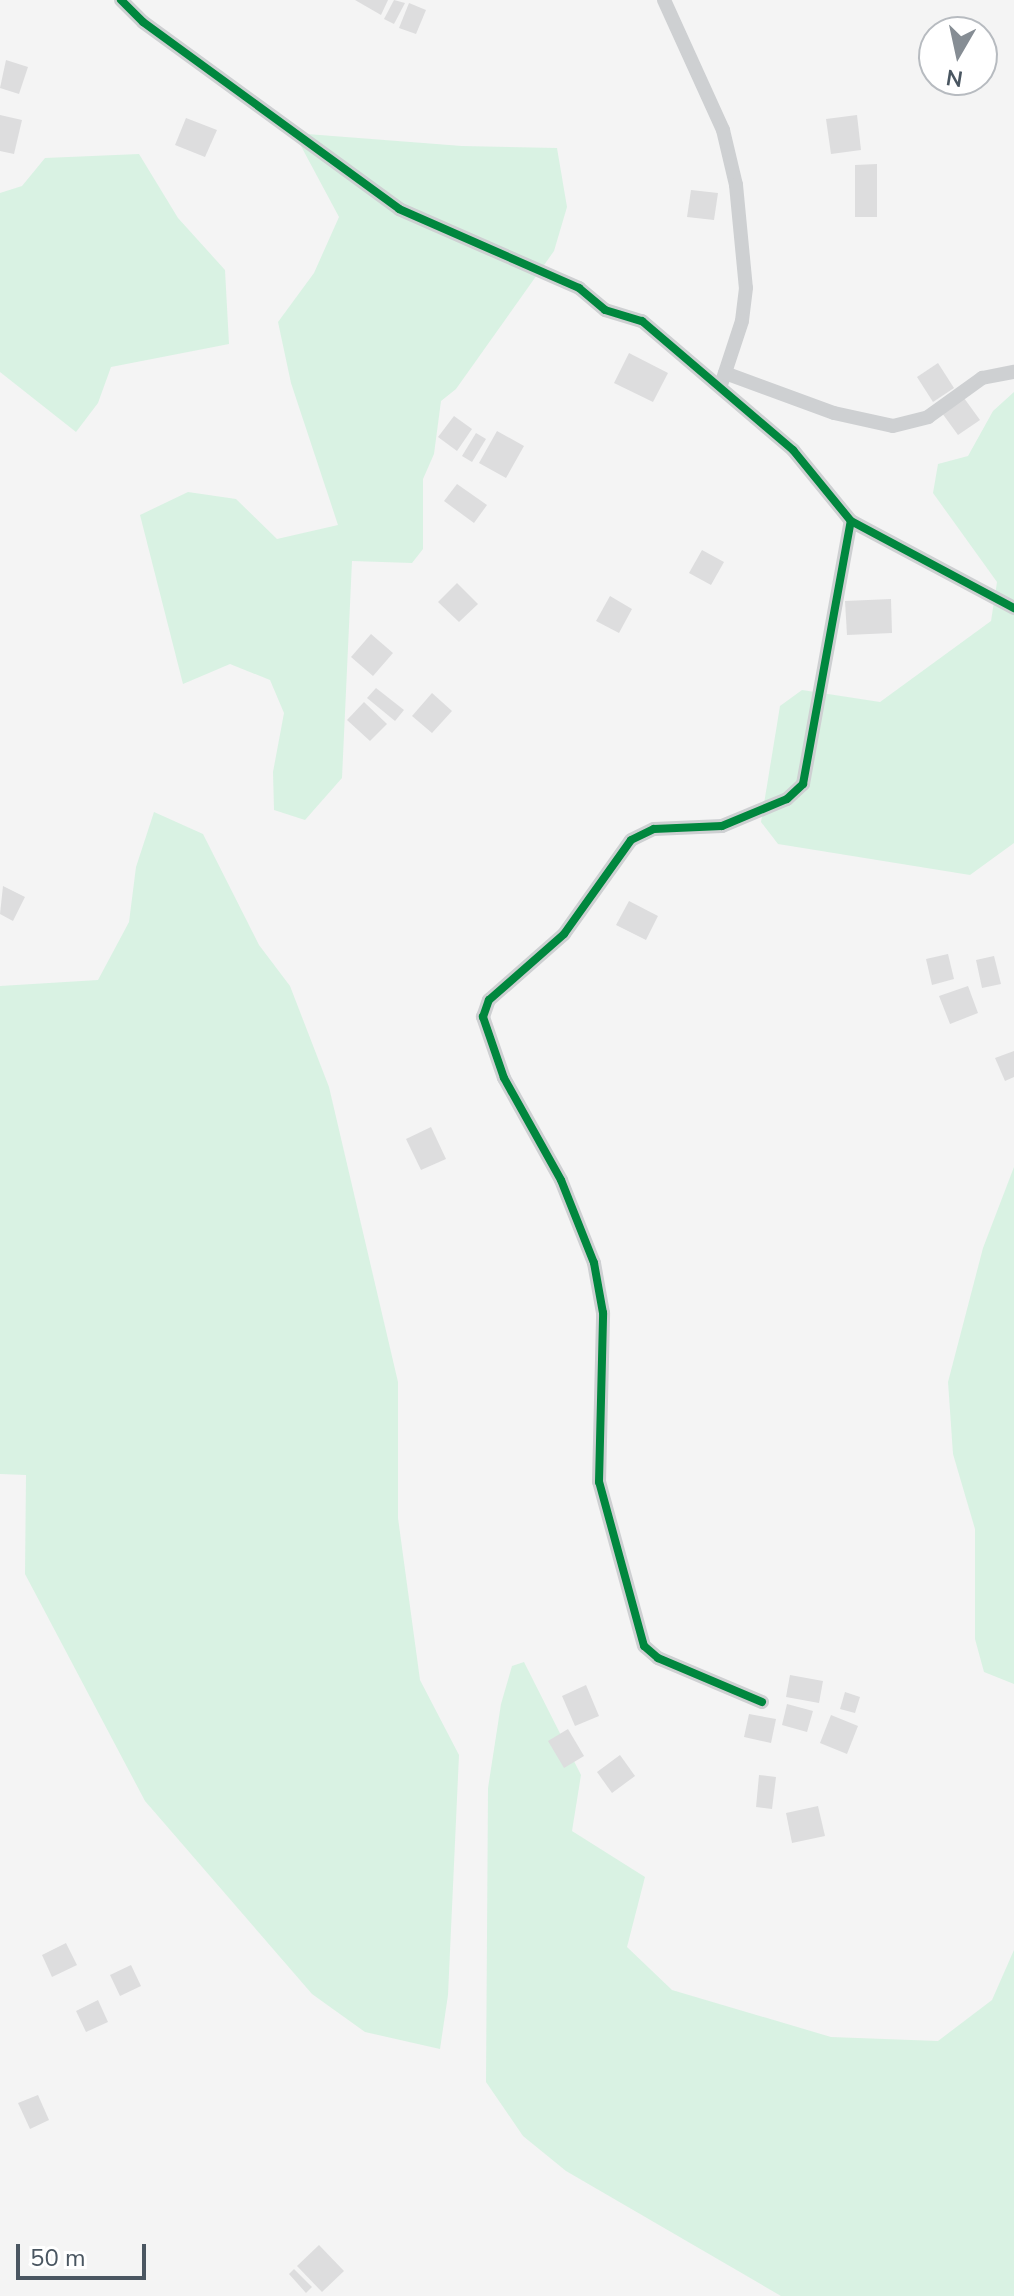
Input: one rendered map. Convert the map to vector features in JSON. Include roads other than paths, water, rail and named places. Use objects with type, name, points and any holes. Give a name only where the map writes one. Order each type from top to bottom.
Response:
[{"type":"street","points":[[121,0],[165,39],[399,209],[579,288],[605,310],[642,321],[723,379],[793,450],[851,521],[1014,608]]},
{"type":"street","points":[[664,0],[723,130],[736,185],[746,288],[723,379]]},
{"type":"street","points":[[723,379],[834,413],[893,426],[928,417],[982,378],[1014,372]]},
{"type":"street","points":[[762,1702],[658,1658],[644,1646],[599,1482],[603,1313],[594,1263],[561,1180],[504,1078],[483,1017],[489,1000],[564,934],[631,840],[654,829],[722,826],[787,799],[803,784],[851,521]]}]
